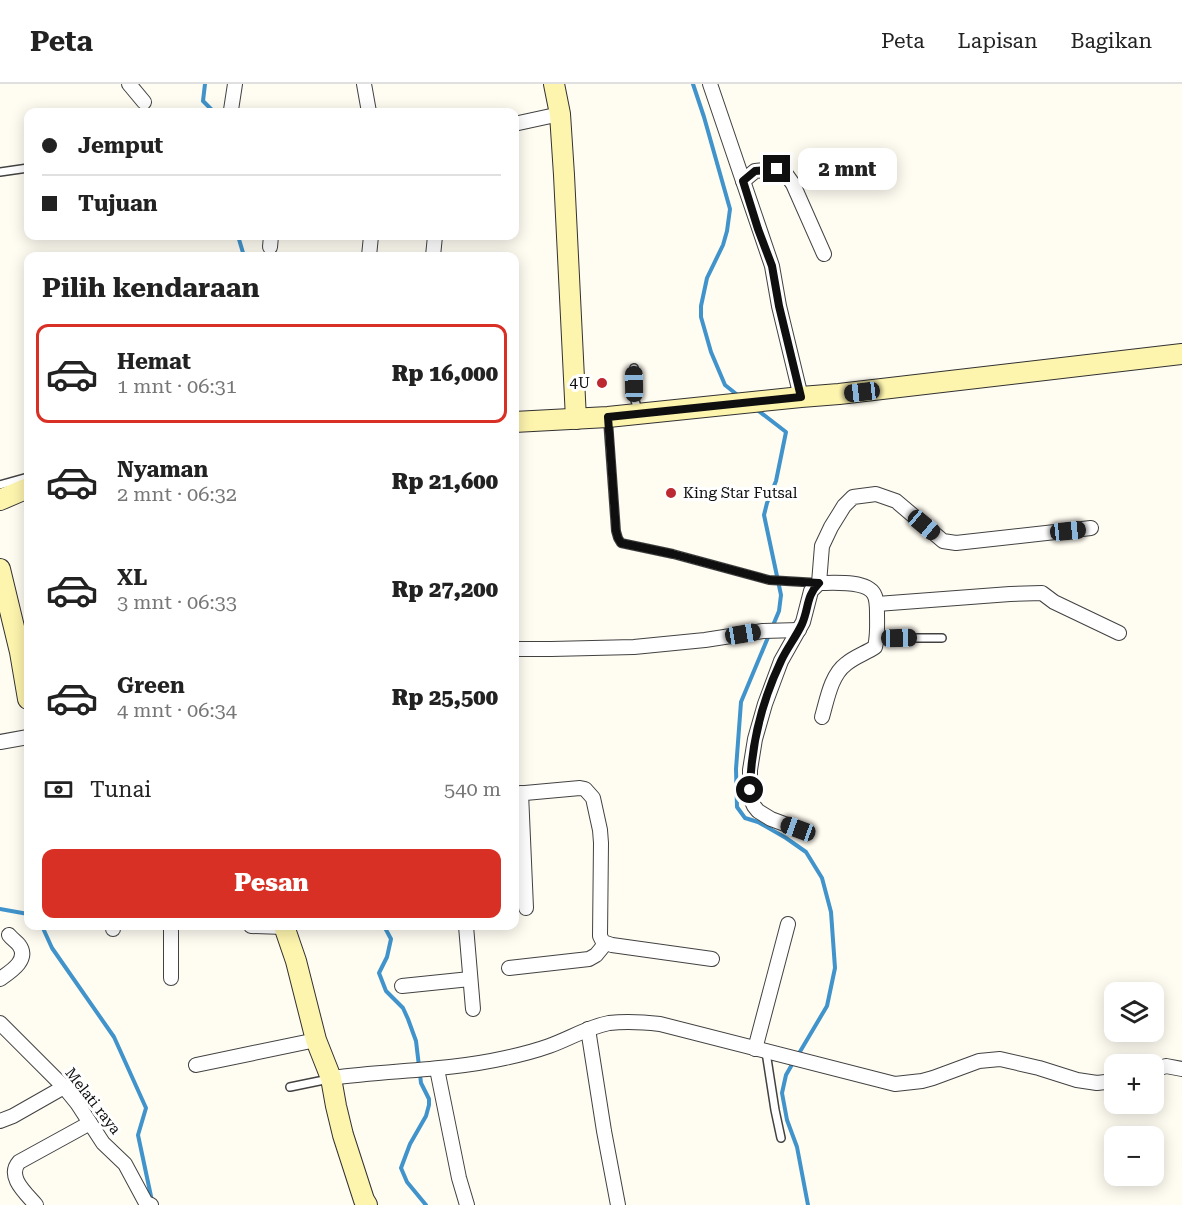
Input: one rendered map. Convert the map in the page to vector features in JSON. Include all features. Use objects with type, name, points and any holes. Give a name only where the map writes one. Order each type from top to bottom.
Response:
[{"type":"street","points":[[129,84],[144,102]]},
{"type":"street","points":[[231,108],[235,84]]},
{"type":"street","points":[[363,84],[368,108]]},
{"type":"street","points":[[554,84],[560,114],[565,186],[576,419]]},
{"type":"street","points":[[710,84],[772,266],[779,306],[801,397]]},
{"type":"street","points":[[519,123],[560,114]]},
{"type":"street","points":[[743,181],[755,171],[783,170],[793,184],[824,254]]},
{"type":"street","points":[[519,422],[608,417],[839,394],[1182,354]]},
{"type":"street","points":[[0,500],[24,490]]},
{"type":"street","points":[[798,829],[771,819],[758,811],[752,802],[750,770],[755,739],[765,704],[781,662],[803,622],[811,591],[819,583],[822,546],[844,506],[853,497],[876,494],[896,501],[943,541],[956,543],[1091,528]]},
{"type":"street","points":[[0,569],[24,651]]},
{"type":"street","points":[[819,583],[865,586],[873,592],[877,604],[878,638],[875,647],[846,664],[838,672],[822,717]]},
{"type":"street","points":[[877,604],[1042,593],[1054,602],[1119,633]]},
{"type":"street","points":[[519,649],[634,647],[763,631],[799,630]]},
{"type":"street","points":[[0,742],[24,738]]},
{"type":"street","points":[[519,793],[580,788],[585,789],[593,798],[601,843],[600,936],[605,944]]},
{"type":"street","points":[[519,807],[526,908]]},
{"type":"street","points":[[760,1050],[788,924]]},
{"type":"street","points":[[171,930],[171,978]]},
{"type":"street","points":[[285,930],[296,961],[316,1040],[331,1078],[361,1203]]},
{"type":"street","points":[[466,930],[473,1009]]},
{"type":"street","points":[[0,979],[15,968],[22,959],[20,946],[9,935]]},
{"type":"street","points":[[605,944],[712,959]]},
{"type":"street","points":[[509,968],[589,959],[596,955],[605,944]]},
{"type":"street","points":[[402,986],[470,979]]},
{"type":"street","points":[[331,1078],[437,1069],[506,1058],[549,1046],[588,1029],[610,1023],[642,1022],[660,1024],[895,1084],[922,1081],[979,1061],[1000,1059],[1077,1080],[1104,1082]]},
{"type":"street","name":"Melati raya","points":[[0,1023],[64,1087],[103,1143],[125,1164],[149,1204]]},
{"type":"street","points":[[588,1029],[618,1205]]},
{"type":"street","points":[[196,1065],[316,1040]]},
{"type":"street","points":[[1164,1067],[1182,1069]]},
{"type":"street","points":[[437,1069],[459,1178],[467,1205]]},
{"type":"street","points":[[0,1121],[64,1087]]},
{"type":"street","points":[[36,1205],[15,1177],[16,1166],[19,1162],[90,1123]]},
{"type":"lane","points":[[0,171],[24,168]]},
{"type":"lane","points":[[634,368],[635,400],[639,414]]},
{"type":"lane","points":[[608,417],[616,531],[621,543],[673,554],[769,580],[819,583]]},
{"type":"lane","points":[[0,485],[24,478]]},
{"type":"lane","points":[[878,638],[942,638]]},
{"type":"lane","points":[[760,1050],[781,1138]]},
{"type":"lane","points":[[290,1087],[331,1078]]},
{"type":"waterway","points":[[205,84],[203,101],[210,108]]},
{"type":"waterway","points":[[693,84],[730,209],[723,245],[707,278],[701,317],[711,352],[725,385],[740,397]]},
{"type":"waterway","points":[[239,240],[243,252]]},
{"type":"waterway","points":[[756,409],[786,432],[776,481],[764,515],[781,595],[779,611],[741,702],[736,769],[737,807],[745,818],[758,822],[806,852],[822,878],[831,912],[835,968],[827,1006],[798,1055]]},
{"type":"waterway","points":[[0,909],[24,913]]},
{"type":"waterway","points":[[44,930],[52,948],[114,1037],[146,1108],[138,1135],[152,1201]]},
{"type":"waterway","points":[[386,930],[391,939],[387,957],[379,973],[386,991],[403,1008],[408,1019],[416,1041],[421,1083],[429,1099],[426,1116],[410,1144],[401,1168],[407,1182],[426,1205]]},
{"type":"waterway","points":[[794,1061],[786,1075],[782,1093],[787,1120],[797,1147],[808,1205]]},
{"type":"place","name":"4U","points":[[602,383]]},
{"type":"place","name":"King Star Futsal","points":[[671,493]]},
{"type":"route","points":[[750,790],[750,770],[755,739],[765,704],[787,648],[803,622],[811,591],[819,583],[769,580],[673,554],[621,543],[616,531],[608,417],[801,397],[779,306],[772,266],[743,181],[755,171],[777,169]]}]
